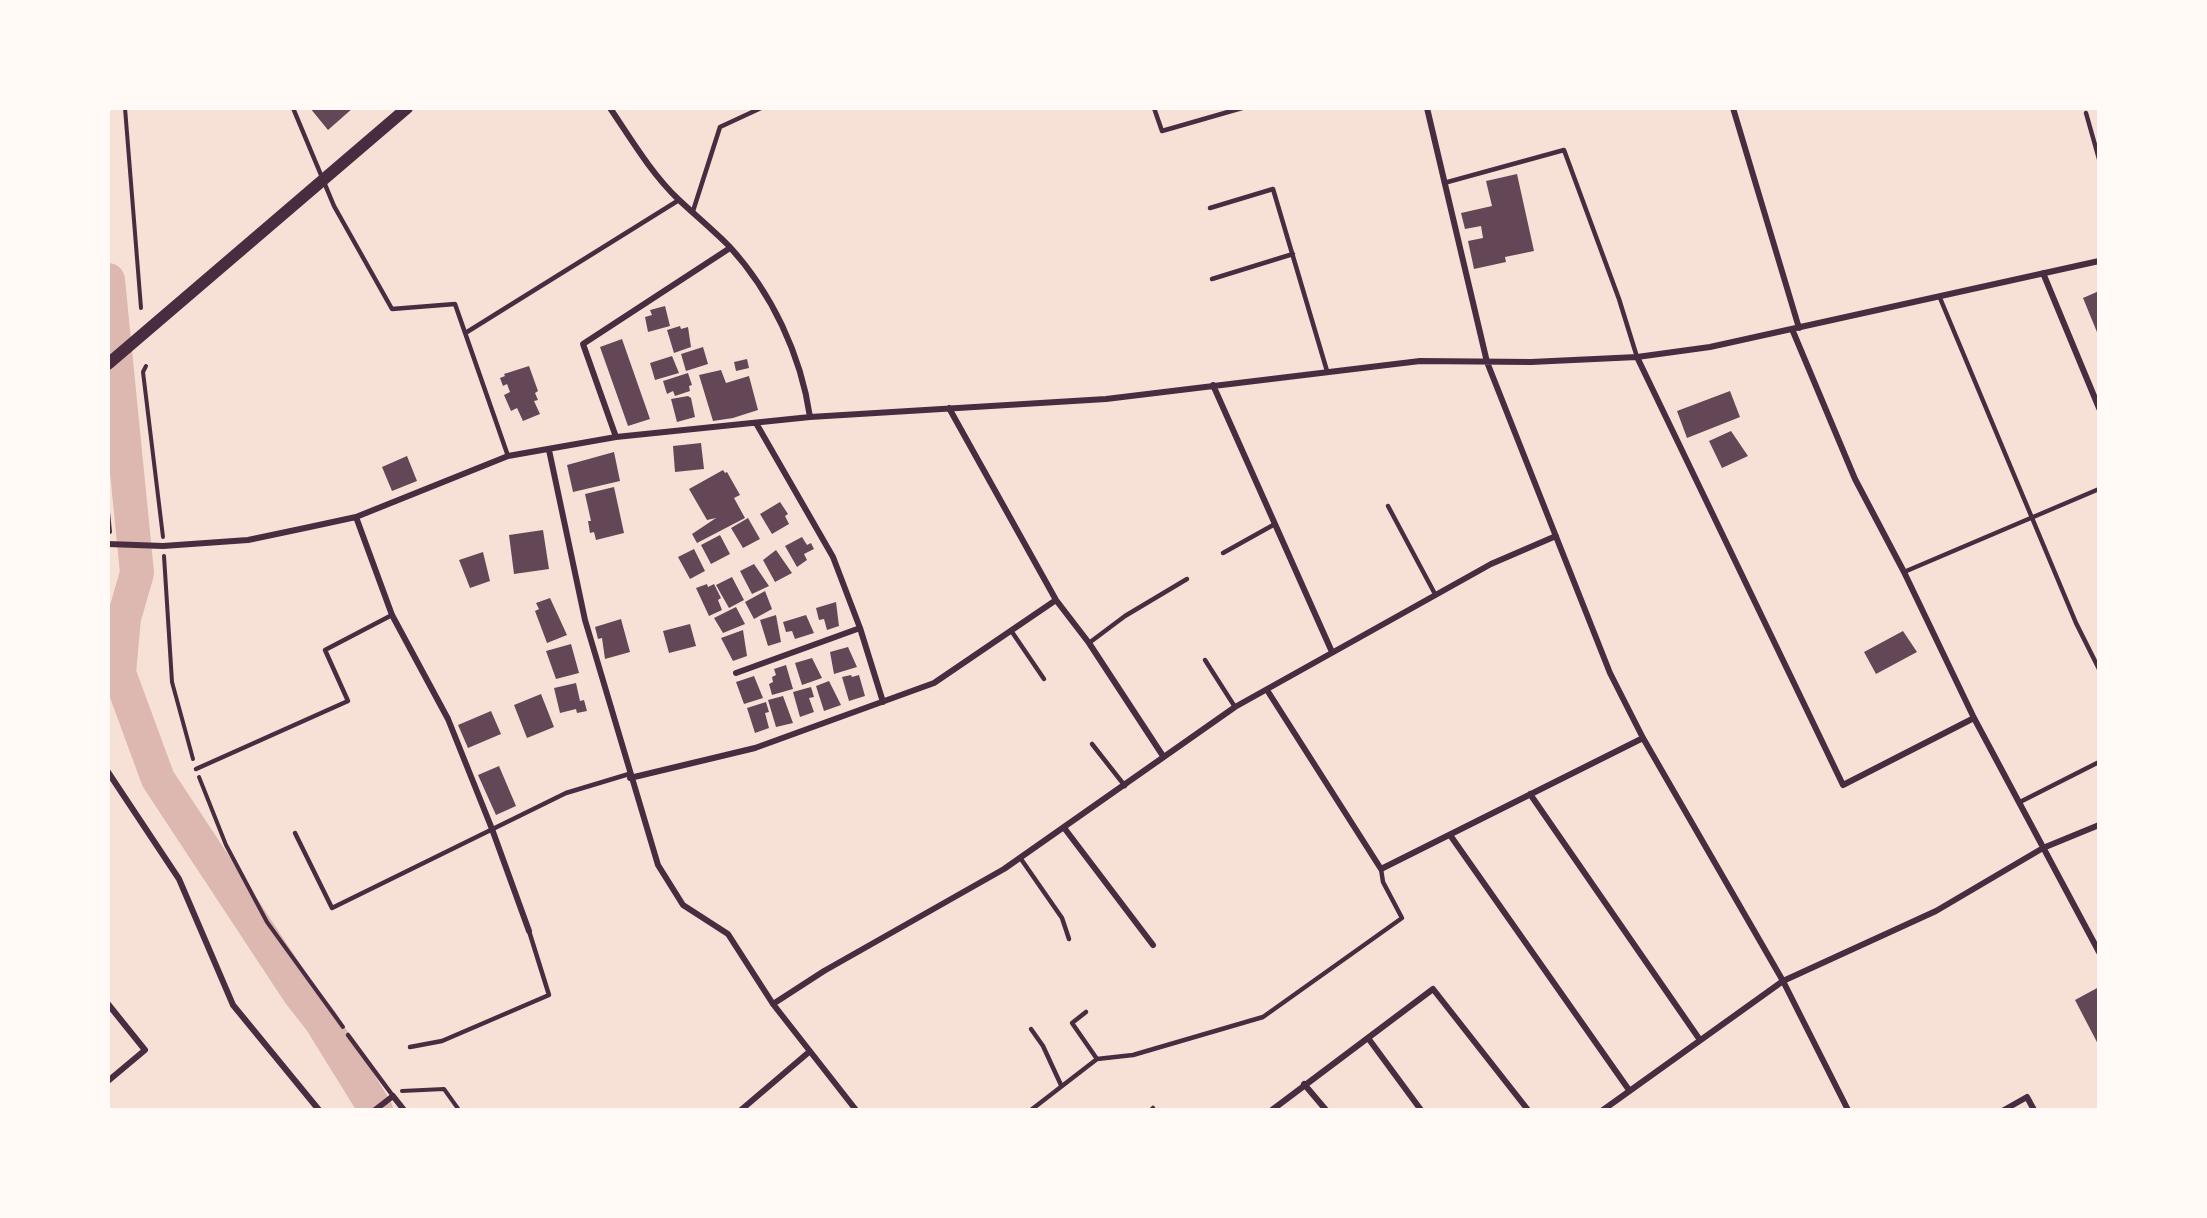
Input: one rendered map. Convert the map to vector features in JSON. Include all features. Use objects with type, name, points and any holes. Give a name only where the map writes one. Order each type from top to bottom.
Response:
[{"type":"main road","points":[[108,364],[407,108]]},
{"type":"street","points":[[610,108],[659,177],[679,200],[730,248],[782,323],[805,384],[810,417]]},
{"type":"street","points":[[1427,108],[1488,362],[1610,674],[1643,738],[1783,981],[1848,1110]]},
{"type":"street","points":[[1733,108],[1799,328]]},
{"type":"street","points":[[616,437],[583,344],[730,248]]},
{"type":"street","points":[[110,544],[163,546],[248,540],[356,517],[508,456],[616,437],[810,417],[1106,399],[1327,370],[1420,361],[1488,362],[1637,357],[1710,347],[1940,298],[2099,261]]},
{"type":"street","points":[[2043,273],[2099,408]]},
{"type":"street","points":[[1792,329],[1855,479],[1904,572],[1974,718],[2099,952]]},
{"type":"street","points":[[1637,357],[1843,785],[1974,718]]},
{"type":"street","points":[[1213,385],[1332,652]]},
{"type":"street","points":[[949,408],[1056,600],[1089,643],[1163,756]]},
{"type":"street","points":[[756,423],[833,557],[860,628],[883,702]]},
{"type":"street","points":[[549,450],[585,620],[629,776],[658,865],[683,905],[728,934],[773,1004],[856,1110]]},
{"type":"street","points":[[356,517],[392,615],[448,719],[492,829],[529,931]]},
{"type":"street","points":[[773,1004],[1021,859],[1065,830],[1163,756],[1235,707],[1491,564],[1556,536]]},
{"type":"street","points":[[629,776],[754,748],[934,683],[1056,600]]},
{"type":"street","points":[[736,673],[860,628]]},
{"type":"street","points":[[1267,690],[1381,869],[1643,738]]},
{"type":"street","points":[[108,772],[179,879],[233,1005],[319,1110]]},
{"type":"street","points":[[1530,794],[1700,1040]]},
{"type":"street","points":[[1603,1110],[1783,981],[1936,911],[2043,848],[2099,825]]},
{"type":"street","points":[[1065,830],[1152,945]]},
{"type":"street","points":[[1450,835],[1629,1090]]},
{"type":"street","points":[[1272,1110],[1433,989],[1528,1110]]},
{"type":"street","points":[[108,1004],[145,1050],[108,1081]]},
{"type":"street","points":[[1368,1038],[1421,1110]]},
{"type":"street","points":[[741,1110],[809,1052]]},
{"type":"street","points":[[1304,1084],[1326,1110]]},
{"type":"street","points":[[375,1110],[392,1094],[404,1110]]},
{"type":"street","points":[[2004,1110],[2027,1097],[2034,1110]]},
{"type":"lane","points":[[293,108],[334,206],[392,309],[455,304],[467,332],[508,456]]},
{"type":"lane","points":[[693,211],[720,127],[761,108]]},
{"type":"lane","points":[[1154,108],[1162,131],[1242,108]]},
{"type":"lane","points":[[2086,113],[2099,159]]},
{"type":"lane","points":[[1444,183],[1564,150],[1619,299],[1637,357]]},
{"type":"lane","points":[[1210,208],[1273,189],[1327,370]]},
{"type":"lane","points":[[467,332],[679,200]]},
{"type":"lane","points":[[1212,279],[1293,254]]},
{"type":"lane","points":[[1940,298],[2076,623],[2099,669]]},
{"type":"lane","points":[[1904,572],[2099,489]]},
{"type":"lane","points":[[1388,506],[1435,594]]},
{"type":"lane","points":[[1223,553],[1275,524]]},
{"type":"lane","points":[[1089,643],[1125,616],[1187,579]]},
{"type":"lane","points":[[196,769],[348,701],[325,650],[392,615]]},
{"type":"lane","points":[[1012,632],[1044,679]]},
{"type":"lane","points":[[1205,660],[1235,707]]},
{"type":"lane","points":[[1092,744],[1125,786]]},
{"type":"lane","points":[[2020,802],[2099,762]]},
{"type":"lane","points":[[295,833],[332,908],[566,793],[629,776]]},
{"type":"lane","points":[[1021,859],[1062,918],[1069,939]]},
{"type":"lane","points":[[1031,1110],[1097,1059],[1133,1055],[1263,1017],[1402,918],[1383,882],[1381,869]]},
{"type":"lane","points":[[410,1047],[442,1041],[549,995],[529,931]]},
{"type":"lane","points":[[1086,1012],[1072,1023],[1097,1059]]},
{"type":"lane","points":[[1031,1029],[1043,1046],[1061,1085]]},
{"type":"lane","points":[[348,1035],[392,1094]]},
{"type":"path","points":[[125,108],[141,308]]},
{"type":"path","points":[[146,366],[143,372],[163,546],[172,682],[196,769],[226,845],[267,922],[348,1035]]},
{"type":"path","points":[[108,512],[110,544]]},
{"type":"path","points":[[392,1094],[444,1089],[459,1110]]},
{"type":"building","points":[[310,108],[353,108],[328,130]]},
{"type":"building","points":[[1517,174],[1534,251],[1505,257],[1506,262],[1474,269],[1468,241],[1483,238],[1481,226],[1465,229],[1461,213],[1492,206],[1486,181]]},
{"type":"building","points":[[2099,291],[2099,337],[2083,298]]},
{"type":"building","points":[[665,306],[670,326],[648,332],[645,317],[652,315],[650,310]]},
{"type":"building","points":[[680,326],[681,329],[688,327],[691,347],[674,353],[667,330]]},
{"type":"building","points":[[622,339],[650,419],[628,426],[600,347]]},
{"type":"building","points":[[703,347],[708,364],[686,371],[681,354]]},
{"type":"building","points":[[672,356],[679,373],[655,380],[650,363]]},
{"type":"building","points":[[747,359],[749,368],[736,371],[734,362]]},
{"type":"building","points":[[529,366],[538,391],[535,393],[538,400],[534,401],[540,414],[523,421],[517,408],[511,411],[504,395],[510,392],[507,384],[503,386],[500,378],[505,376],[504,374]]},
{"type":"building","points":[[721,370],[726,383],[749,376],[758,410],[733,418],[713,421],[699,375]]},
{"type":"building","points":[[688,373],[692,385],[689,386],[690,391],[675,396],[673,391],[667,394],[663,381]]},
{"type":"building","points":[[1730,391],[1740,417],[1687,438],[1677,411]]},
{"type":"building","points":[[688,396],[691,398],[695,417],[677,422],[671,399]]},
{"type":"building","points":[[1731,431],[1748,456],[1722,468],[1709,441]]},
{"type":"building","points":[[701,443],[704,469],[675,472],[673,446]]},
{"type":"building","points":[[614,452],[620,481],[573,492],[567,465]]},
{"type":"building","points":[[407,456],[417,481],[392,491],[382,467]]},
{"type":"building","points":[[723,470],[727,472],[740,495],[734,498],[745,518],[697,543],[692,534],[716,518],[707,520],[689,489]]},
{"type":"building","points":[[614,487],[624,533],[596,540],[594,532],[590,533],[588,521],[591,521],[585,494]]},
{"type":"building","points":[[780,502],[788,514],[785,516],[789,524],[772,534],[760,514]]},
{"type":"building","points":[[748,518],[760,539],[743,548],[731,528]]},
{"type":"building","points":[[543,530],[549,569],[514,574],[509,535]]},
{"type":"building","points":[[720,535],[730,554],[711,564],[701,545]]},
{"type":"building","points":[[802,537],[807,545],[811,543],[814,549],[804,554],[807,560],[797,567],[785,546]]},
{"type":"building","points":[[694,549],[705,571],[690,579],[678,557]]},
{"type":"building","points":[[776,550],[792,573],[775,582],[763,560]]},
{"type":"building","points":[[483,552],[490,581],[470,588],[459,560]]},
{"type":"building","points":[[754,564],[769,586],[752,594],[740,571]]},
{"type":"building","points":[[732,577],[744,600],[729,608],[716,585]]},
{"type":"building","points":[[707,584],[708,587],[714,584],[721,598],[718,600],[722,610],[709,616],[696,588]]},
{"type":"building","points":[[765,591],[772,609],[754,619],[745,602]]},
{"type":"building","points":[[550,598],[567,635],[547,643],[535,611],[539,609],[536,603]]},
{"type":"building","points":[[836,602],[839,626],[827,630],[824,619],[819,620],[816,608]]},
{"type":"building","points":[[736,607],[745,624],[723,633],[714,618]]},
{"type":"building","points":[[776,615],[781,642],[768,646],[760,620]]},
{"type":"building","points":[[806,615],[814,633],[795,639],[792,631],[786,632],[783,622]]},
{"type":"building","points":[[621,619],[630,652],[605,659],[602,638],[598,639],[595,627]]},
{"type":"building","points":[[690,624],[696,646],[669,653],[663,631]]},
{"type":"building","points":[[743,630],[747,656],[733,661],[721,638]]},
{"type":"building","points":[[1903,631],[1917,652],[1876,674],[1864,652]]},
{"type":"building","points":[[571,644],[579,673],[556,679],[546,651]]},
{"type":"building","points":[[848,647],[857,667],[834,674],[830,652]]},
{"type":"building","points":[[812,658],[822,678],[802,685],[795,663]]},
{"type":"building","points":[[786,665],[793,689],[772,695],[769,684],[773,682],[772,677],[776,675],[774,669]]},
{"type":"building","points":[[851,675],[852,677],[859,675],[865,696],[849,701],[842,677]]},
{"type":"building","points":[[754,676],[763,698],[744,704],[736,682]]},
{"type":"building","points":[[829,681],[841,705],[824,711],[816,686]]},
{"type":"building","points":[[576,683],[580,701],[584,700],[587,711],[577,713],[576,709],[560,713],[554,688]]},
{"type":"building","points":[[811,687],[814,697],[809,698],[814,712],[800,717],[793,692]]},
{"type":"building","points":[[541,694],[554,727],[527,738],[514,705]]},
{"type":"building","points":[[783,696],[793,723],[776,727],[768,700]]},
{"type":"building","points":[[766,702],[769,712],[765,713],[769,728],[755,733],[747,708]]},
{"type":"building","points":[[491,711],[501,734],[468,748],[458,725]]},
{"type":"building","points":[[499,766],[516,806],[496,815],[478,775]]},
{"type":"building","points":[[2099,987],[2099,1046],[2075,1000]]},
{"type":"waterway","points":[[108,280],[137,573],[124,618],[119,673],[158,779],[299,993],[321,1021],[376,1110]]}]
